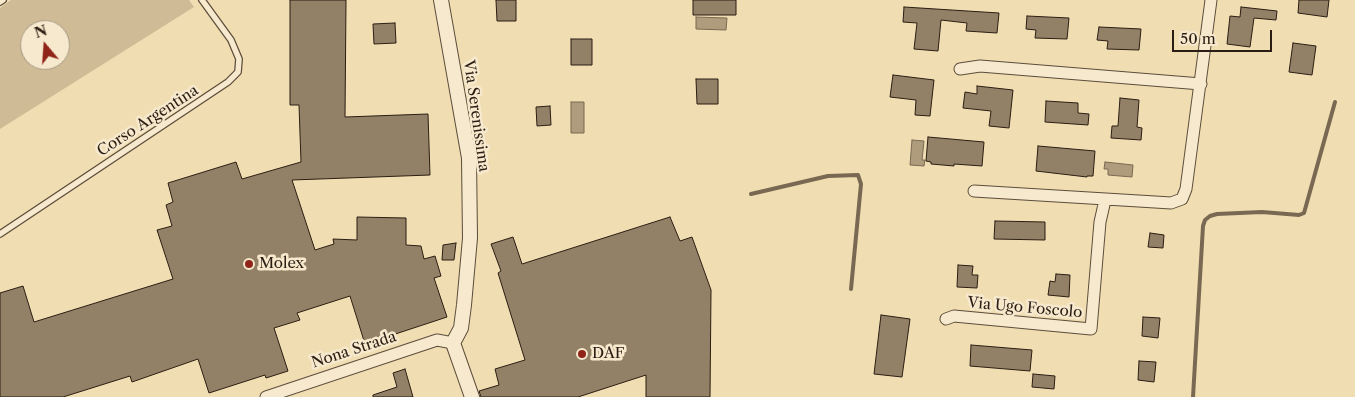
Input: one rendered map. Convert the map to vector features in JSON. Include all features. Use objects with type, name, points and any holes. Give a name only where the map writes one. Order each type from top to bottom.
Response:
[{"type":"street","name":"Via Serenissima","points":[[441,0],[469,158],[470,238],[461,328],[453,343]]},
{"type":"street","points":[[974,191],[1171,203],[1182,199],[1186,190],[1211,0]]},
{"type":"street","points":[[960,69],[980,66],[1200,84]]},
{"type":"street","name":"Via Ugo Foscolo","points":[[946,319],[954,316],[1092,329],[1100,222],[1105,200]]},
{"type":"street","name":"Nona Strada","points":[[266,397],[437,340],[453,343]]},
{"type":"street","points":[[453,343],[472,397]]},
{"type":"lane","name":"Corso Argentina","points":[[0,234],[228,82],[238,72],[239,59],[231,40],[202,0]]},
{"type":"shaded area","points":[[11,0],[189,0],[194,7],[0,129],[0,8]]},
{"type":"shaded area","points":[[696,17],[727,18],[726,30],[696,29]]},
{"type":"shaded area","points":[[571,102],[584,102],[584,133],[571,133]]},
{"type":"shaded area","points":[[912,140],[924,141],[922,160],[925,160],[924,166],[910,165]]},
{"type":"shaded area","points":[[1105,162],[1133,165],[1132,177],[1108,175],[1108,169],[1104,169]]},
{"type":"building","points":[[290,0],[346,0],[345,117],[428,114],[430,175],[292,180],[315,250],[334,244],[333,239],[357,240],[357,217],[406,218],[406,245],[421,246],[424,259],[435,256],[441,276],[434,278],[447,317],[365,344],[350,296],[297,313],[300,320],[274,328],[288,371],[266,378],[265,375],[209,393],[198,359],[132,382],[130,376],[63,397],[0,397],[0,293],[23,286],[34,322],[173,279],[157,230],[172,226],[166,205],[173,202],[168,183],[236,162],[242,179],[301,162],[299,105],[290,105]]},
{"type":"building","points":[[496,0],[516,0],[516,21],[497,21]]},
{"type":"building","points":[[693,0],[736,0],[736,15],[693,15]]},
{"type":"building","points":[[1299,0],[1329,0],[1327,17],[1298,13]]},
{"type":"building","points":[[904,7],[999,13],[997,33],[966,31],[967,23],[941,20],[938,51],[914,49],[917,23],[903,22]]},
{"type":"building","points":[[1241,7],[1277,11],[1276,20],[1254,18],[1250,47],[1227,44],[1230,16],[1240,17]]},
{"type":"building","points":[[1027,16],[1069,18],[1067,39],[1035,38],[1036,30],[1026,29]]},
{"type":"building","points":[[395,23],[396,43],[374,44],[373,24]]},
{"type":"building","points":[[1099,27],[1141,29],[1139,50],[1107,49],[1108,41],[1097,40]]},
{"type":"building","points":[[571,39],[592,39],[592,65],[571,65]]},
{"type":"building","points":[[1293,43],[1316,46],[1312,75],[1289,72]]},
{"type":"building","points":[[893,75],[934,80],[930,116],[915,115],[916,100],[890,97]]},
{"type":"building","points":[[696,79],[718,79],[718,104],[697,104]]},
{"type":"building","points":[[977,86],[1013,90],[1009,128],[989,126],[991,111],[963,108],[965,92],[977,94]]},
{"type":"building","points":[[1120,98],[1139,100],[1137,127],[1142,128],[1141,140],[1111,138],[1112,126],[1118,126]]},
{"type":"building","points":[[1046,101],[1078,103],[1078,113],[1089,114],[1088,125],[1045,122]]},
{"type":"building","points":[[550,106],[551,125],[537,126],[536,107]]},
{"type":"building","points":[[928,137],[984,142],[982,166],[931,164],[931,162],[926,161]]},
{"type":"building","points":[[1038,146],[1095,151],[1093,176],[1087,177],[1036,171]]},
{"type":"building","points":[[670,217],[680,241],[692,237],[711,290],[710,397],[646,397],[646,375],[578,397],[481,397],[479,391],[499,385],[495,369],[525,360],[498,273],[501,271],[491,244],[513,237],[522,264]]},
{"type":"building","points":[[995,221],[1045,222],[1045,240],[994,239]]},
{"type":"building","points":[[1150,233],[1164,235],[1163,248],[1148,247]]},
{"type":"building","points":[[456,243],[454,260],[442,260],[443,245]]},
{"type":"building","points":[[958,265],[973,266],[972,275],[978,275],[977,288],[957,287]]},
{"type":"building","points":[[1056,274],[1070,275],[1069,297],[1048,295],[1050,281],[1055,282]]},
{"type":"building","points":[[881,315],[910,319],[902,377],[874,374]]},
{"type":"building","points":[[1143,317],[1160,318],[1158,338],[1142,336]]},
{"type":"building","points":[[971,345],[1032,350],[1030,371],[970,366]]},
{"type":"building","points":[[1139,361],[1156,362],[1154,382],[1138,380]]},
{"type":"building","points":[[405,369],[413,397],[373,397],[373,395],[397,387],[393,373]]},
{"type":"building","points":[[1033,374],[1055,376],[1054,389],[1032,387]]},
{"type":"waterway","points":[[1193,397],[1203,226],[1205,220],[1217,214],[1262,212],[1299,215],[1304,213],[1335,102]]},
{"type":"waterway","points":[[751,194],[828,176],[858,175],[861,184],[851,289]]},
{"type":"place","name":"Molex","points":[[249,264]]},
{"type":"place","name":"DAF","points":[[582,354]]}]
